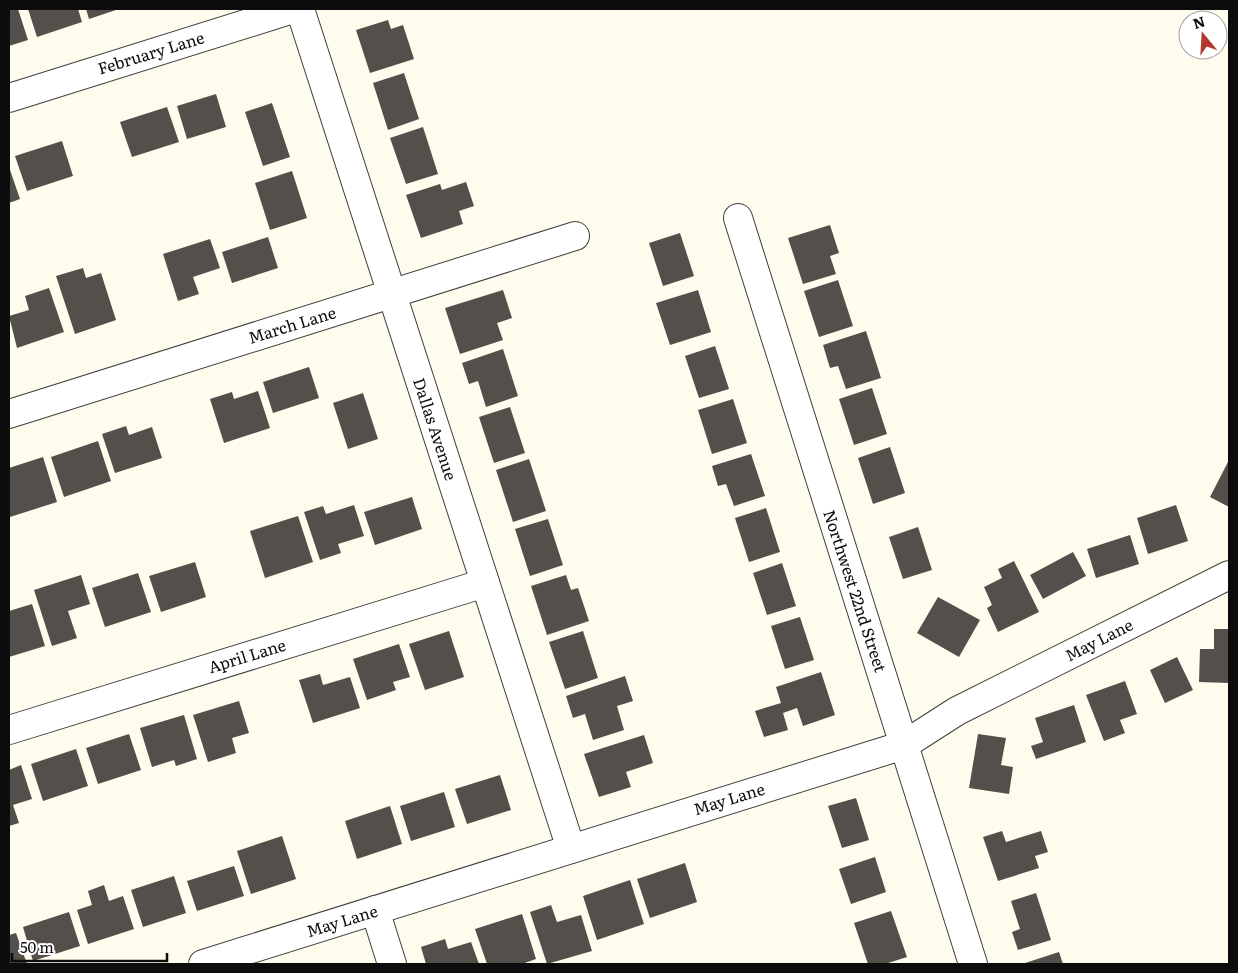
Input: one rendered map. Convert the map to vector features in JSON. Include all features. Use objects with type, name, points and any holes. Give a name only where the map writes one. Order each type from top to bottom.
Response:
[{"type":"street","name":"February Lane","points":[[9,98],[294,9]]},
{"type":"street","name":"Dallas Avenue","points":[[300,9],[571,848]]},
{"type":"street","name":"Northwest 22nd Street","points":[[738,218],[973,964]]},
{"type":"street","name":"March Lane","points":[[9,414],[575,236]]},
{"type":"street","name":"May Lane","points":[[203,964],[904,745],[956,711],[1229,575]]},
{"type":"street","name":"April Lane","points":[[9,730],[485,583]]},
{"type":"street","points":[[375,910],[392,964]]},
{"type":"building","points":[[9,9],[18,9],[28,40],[9,46]]},
{"type":"building","points":[[28,9],[78,9],[82,22],[37,37]]},
{"type":"building","points":[[86,9],[119,9],[89,19]]},
{"type":"building","points":[[388,20],[391,29],[403,25],[414,59],[370,73],[356,30]]},
{"type":"building","points":[[404,73],[419,119],[388,130],[373,83]]},
{"type":"building","points":[[216,94],[226,127],[187,139],[177,106]]},
{"type":"building","points":[[272,103],[290,157],[263,166],[245,112]]},
{"type":"building","points":[[167,107],[179,142],[132,157],[120,122]]},
{"type":"building","points":[[423,127],[438,174],[406,184],[390,138]]},
{"type":"building","points":[[62,141],[73,176],[27,191],[15,156]]},
{"type":"building","points":[[9,167],[20,199],[9,203]]},
{"type":"building","points":[[292,171],[307,218],[270,230],[255,183]]},
{"type":"building","points":[[466,182],[474,206],[459,211],[463,224],[421,238],[406,195],[440,184],[442,190]]},
{"type":"building","points":[[830,225],[839,253],[830,256],[836,274],[803,284],[788,238]]},
{"type":"building","points":[[680,233],[694,276],[663,286],[649,243]]},
{"type":"building","points":[[268,237],[278,268],[232,283],[222,252]]},
{"type":"building","points":[[210,239],[220,268],[193,277],[199,294],[178,301],[163,254]]},
{"type":"building","points":[[83,268],[86,278],[101,273],[116,320],[75,334],[56,276]]},
{"type":"building","points":[[838,280],[853,326],[819,337],[804,291]]},
{"type":"building","points":[[49,288],[64,332],[17,348],[9,316],[29,310],[25,296]]},
{"type":"building","points":[[503,290],[512,318],[497,323],[503,340],[460,354],[445,308]]},
{"type":"building","points":[[698,290],[711,332],[670,345],[656,303]]},
{"type":"building","points":[[866,331],[881,378],[846,389],[838,366],[830,368],[823,345]]},
{"type":"building","points":[[715,346],[729,389],[699,398],[685,356]]},
{"type":"building","points":[[503,349],[518,396],[486,407],[478,381],[469,384],[462,363]]},
{"type":"building","points":[[309,367],[319,398],[273,413],[263,382]]},
{"type":"building","points":[[872,388],[887,434],[854,445],[839,399]]},
{"type":"building","points":[[258,391],[270,428],[224,443],[210,399],[232,392],[234,399]]},
{"type":"building","points":[[363,393],[378,439],[348,449],[333,403]]},
{"type":"building","points":[[733,399],[747,443],[712,454],[698,410]]},
{"type":"building","points":[[510,407],[525,453],[494,463],[479,417]]},
{"type":"building","points":[[126,426],[129,435],[152,427],[162,458],[115,473],[102,434]]},
{"type":"building","points":[[98,441],[111,481],[64,497],[51,457]]},
{"type":"building","points":[[890,447],[905,493],[873,504],[858,458]]},
{"type":"building","points":[[751,454],[765,496],[734,506],[726,484],[718,486],[712,466]]},
{"type":"building","points":[[43,457],[57,502],[10,517],[9,468]]},
{"type":"building","points":[[529,459],[546,511],[513,522],[496,470]]},
{"type":"building","points":[[1229,460],[1229,507],[1210,497]]},
{"type":"building","points":[[412,497],[422,529],[375,545],[364,512]]},
{"type":"building","points":[[354,505],[364,536],[338,544],[341,553],[320,560],[304,512],[323,506],[326,514]]},
{"type":"building","points":[[1176,505],[1188,541],[1148,554],[1137,518]]},
{"type":"building","points":[[766,508],[780,552],[749,562],[735,518]]},
{"type":"building","points":[[298,516],[313,562],[265,578],[250,531]]},
{"type":"building","points":[[548,519],[563,565],[530,576],[515,529]]},
{"type":"building","points":[[918,527],[932,570],[903,579],[889,537]]},
{"type":"building","points":[[1130,535],[1139,564],[1096,578],[1087,549]]},
{"type":"building","points":[[1073,552],[1086,576],[1043,599],[1030,575]]},
{"type":"building","points":[[1014,561],[1039,612],[998,632],[987,608],[992,605],[984,587],[1002,578],[998,569]]},
{"type":"building","points":[[195,562],[206,597],[161,612],[149,576]]},
{"type":"building","points":[[782,563],[796,606],[767,615],[753,573]]},
{"type":"building","points":[[138,573],[151,612],[105,627],[92,588]]},
{"type":"building","points":[[81,575],[90,604],[68,611],[77,638],[52,646],[34,590]]},
{"type":"building","points":[[566,575],[571,590],[578,588],[589,621],[547,635],[531,586]]},
{"type":"building","points":[[938,597],[980,620],[959,657],[917,633]]},
{"type":"building","points":[[32,604],[45,646],[9,657],[9,611]]},
{"type":"building","points":[[800,617],[814,660],[785,669],[771,626]]},
{"type":"building","points":[[1214,629],[1229,629],[1229,683],[1199,682],[1200,649],[1214,649]]},
{"type":"building","points":[[449,631],[464,677],[425,690],[409,644]]},
{"type":"building","points":[[583,631],[598,678],[565,689],[549,642]]},
{"type":"building","points":[[399,644],[410,677],[393,682],[396,690],[367,700],[353,659]]},
{"type":"building","points":[[1177,657],[1193,690],[1165,703],[1150,670]]},
{"type":"building","points":[[821,672],[835,715],[803,726],[797,708],[783,713],[788,730],[764,737],[755,711],[781,703],[776,687]]},
{"type":"building","points":[[320,674],[323,685],[350,677],[360,708],[313,723],[299,680]]},
{"type":"building","points":[[625,676],[633,701],[617,706],[624,730],[593,740],[585,714],[573,718],[566,696]]},
{"type":"building","points":[[1125,681],[1137,714],[1120,720],[1125,733],[1104,741],[1086,695]]},
{"type":"building","points":[[239,701],[249,733],[232,738],[236,753],[208,762],[193,715]]},
{"type":"building","points":[[1074,705],[1086,742],[1036,759],[1031,746],[1043,742],[1035,718]]},
{"type":"building","points":[[184,715],[197,759],[176,766],[174,760],[152,767],[140,728]]},
{"type":"building","points":[[129,734],[141,770],[98,784],[86,748]]},
{"type":"building","points":[[978,734],[1006,738],[1001,765],[1013,767],[1009,794],[969,788]]},
{"type":"building","points":[[644,735],[653,763],[626,772],[631,787],[599,797],[584,754]]},
{"type":"building","points":[[76,749],[88,786],[43,801],[31,764]]},
{"type":"building","points":[[21,765],[32,799],[13,805],[19,823],[9,826],[9,770]]},
{"type":"building","points":[[500,775],[511,810],[467,824],[455,789]]},
{"type":"building","points":[[444,792],[455,827],[411,841],[400,806]]},
{"type":"building","points":[[856,798],[869,840],[842,848],[828,806]]},
{"type":"building","points":[[390,806],[402,844],[357,859],[345,821]]},
{"type":"building","points":[[1002,831],[1006,842],[1041,831],[1048,852],[1035,856],[1039,868],[998,881],[983,837]]},
{"type":"building","points":[[282,836],[296,879],[251,894],[237,851]]},
{"type":"building","points":[[875,857],[886,892],[851,904],[839,869]]},
{"type":"building","points":[[685,863],[697,902],[650,918],[637,879]]},
{"type":"building","points":[[234,866],[244,896],[197,911],[187,881]]},
{"type":"building","points":[[174,876],[186,913],[143,927],[131,890]]},
{"type":"building","points":[[630,880],[644,924],[597,940],[583,896]]},
{"type":"building","points":[[104,885],[109,901],[123,896],[134,929],[88,944],[77,910],[92,905],[88,891]]},
{"type":"building","points":[[1036,893],[1051,940],[1018,950],[1012,932],[1020,929],[1011,901]]},
{"type":"building","points":[[551,905],[557,922],[581,915],[592,951],[547,964],[530,912]]},
{"type":"building","points":[[891,911],[907,957],[885,964],[868,964],[854,923]]},
{"type":"building","points":[[69,912],[80,946],[33,961],[23,927]]},
{"type":"building","points":[[522,914],[536,959],[522,964],[487,964],[475,929]]},
{"type":"building","points":[[16,933],[27,964],[9,964],[9,935]]},
{"type":"building","points":[[445,939],[448,949],[471,942],[479,964],[426,964],[421,947]]},
{"type":"building","points":[[1059,952],[1063,964],[1022,964]]}]
